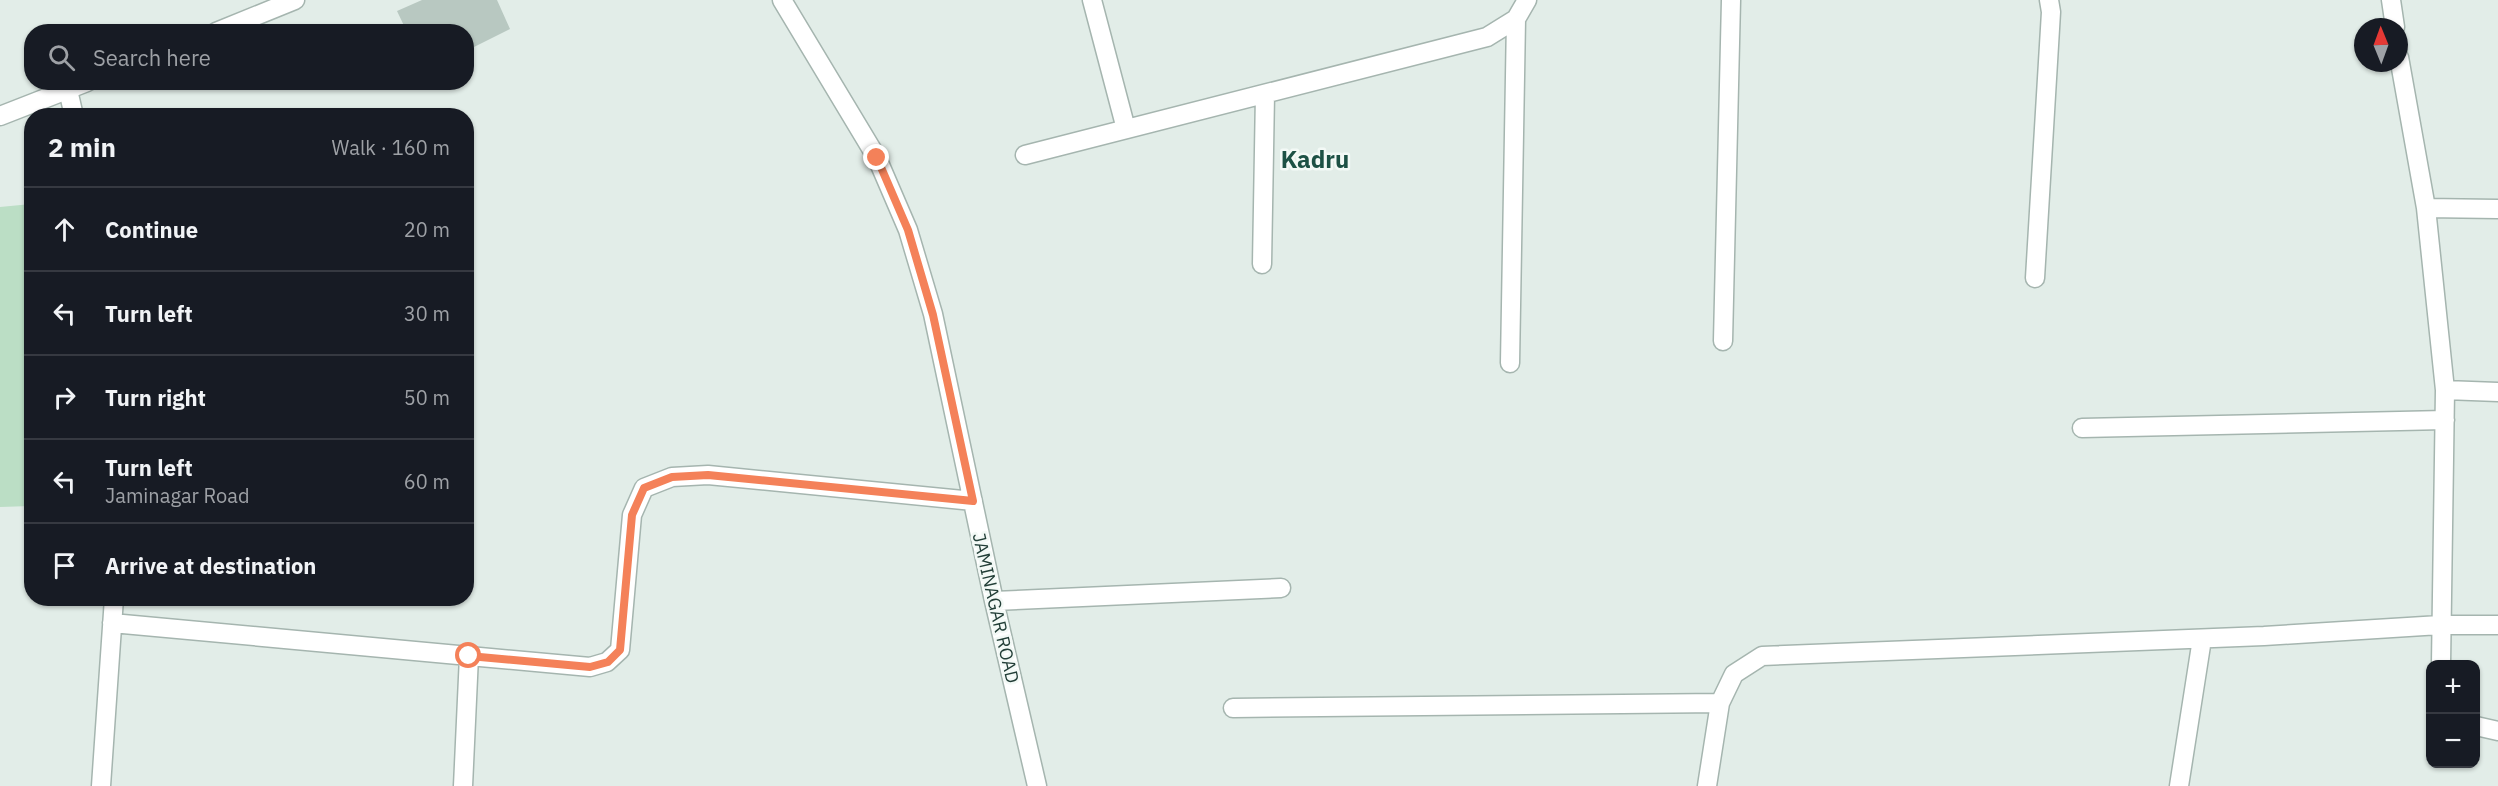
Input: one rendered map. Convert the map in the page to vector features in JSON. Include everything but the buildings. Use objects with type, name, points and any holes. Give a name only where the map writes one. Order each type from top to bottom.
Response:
[{"type":"street","points":[[236,24],[296,0]]},
{"type":"street","name":"JAMINAGAR ROAD","points":[[782,0],[877,158],[908,230],[933,315],[994,601],[1037,786]]},
{"type":"street","points":[[1092,0],[1126,129]]},
{"type":"street","points":[[1024,155],[1487,37],[1516,19],[1527,0]]},
{"type":"street","points":[[1723,341],[1731,0]]},
{"type":"street","points":[[2035,278],[2051,12],[2049,0]]},
{"type":"street","points":[[2391,0],[2394,18]]},
{"type":"street","points":[[1510,363],[1516,19]]},
{"type":"street","points":[[2402,72],[2426,208],[2445,390],[2441,660]]},
{"type":"street","points":[[0,116],[68,90],[73,108]]},
{"type":"street","points":[[1262,264],[1265,94]]},
{"type":"street","points":[[2426,208],[2498,209]]},
{"type":"street","points":[[2445,390],[2498,392]]},
{"type":"street","points":[[2082,428],[2445,420]]},
{"type":"street","points":[[112,623],[590,667],[608,662],[620,650],[632,515],[644,488],[672,477],[708,475],[973,501]]},
{"type":"street","points":[[994,601],[1281,588]]},
{"type":"street","points":[[101,786],[113,606]]},
{"type":"street","points":[[1707,786],[1720,703],[1734,674],[1762,656],[2202,639],[2440,625],[2498,625]]},
{"type":"street","points":[[2179,786],[2202,639]]},
{"type":"street","points":[[463,786],[469,656]]},
{"type":"street","points":[[1233,708],[1720,703]]},
{"type":"street","points":[[2480,727],[2498,731]]},
{"type":"green space","points":[[24,205],[24,506],[0,507],[0,207]]},
{"type":"district","name":"Kadru","points":[[1315,159]]},
{"type":"route","points":[[469,656],[590,667],[608,662],[620,650],[632,515],[644,488],[672,477],[708,475],[973,501],[933,315],[908,230],[877,158]]}]
